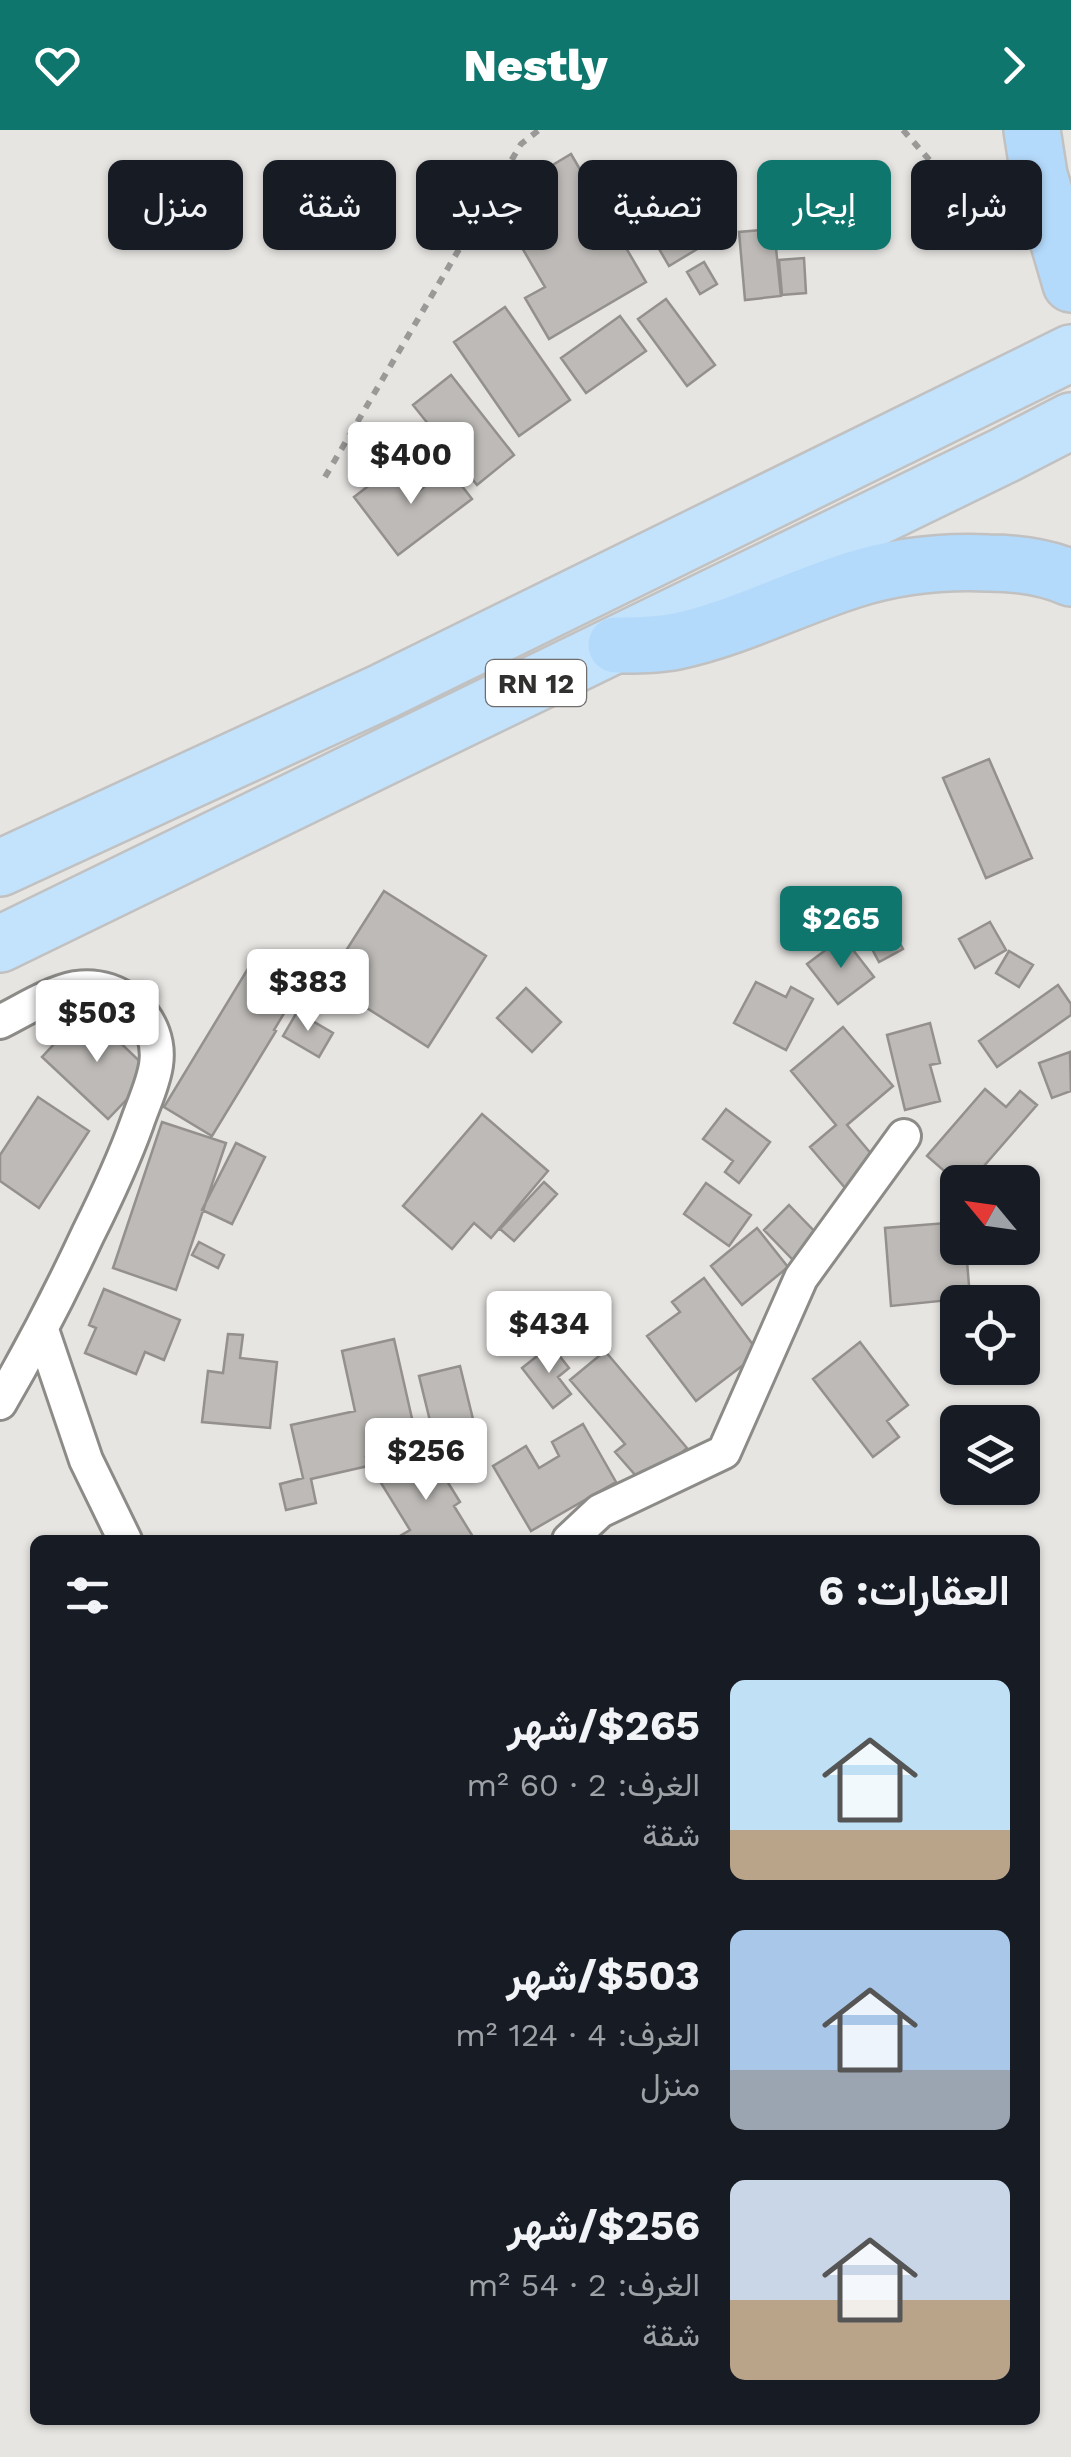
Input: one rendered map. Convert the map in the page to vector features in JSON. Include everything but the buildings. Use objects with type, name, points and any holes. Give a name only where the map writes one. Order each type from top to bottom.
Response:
[{"type":"highway","points":[[1032,130],[1039,175],[1069,278]]},
{"type":"highway","points":[[0,868],[384,691],[1071,353]]},
{"type":"highway","name":"RN 12","points":[[0,944],[1071,421]]},
{"type":"highway","points":[[616,645],[674,642],[702,635],[852,580],[926,564],[1003,563],[1071,578]]},
{"type":"street","points":[[0,1022],[62,992],[77,988],[110,990],[138,1008],[148,1022],[157,1053],[156,1070],[124,1160],[42,1330],[0,1403]]},
{"type":"street","points":[[575,1535],[600,1512],[724,1452],[801,1278],[904,1136]]},
{"type":"street","points":[[42,1330],[86,1460],[123,1535]]},
{"type":"path","points":[[325,477],[521,144],[539,130]]},
{"type":"path","points":[[903,130],[969,205],[1052,216]]}]
